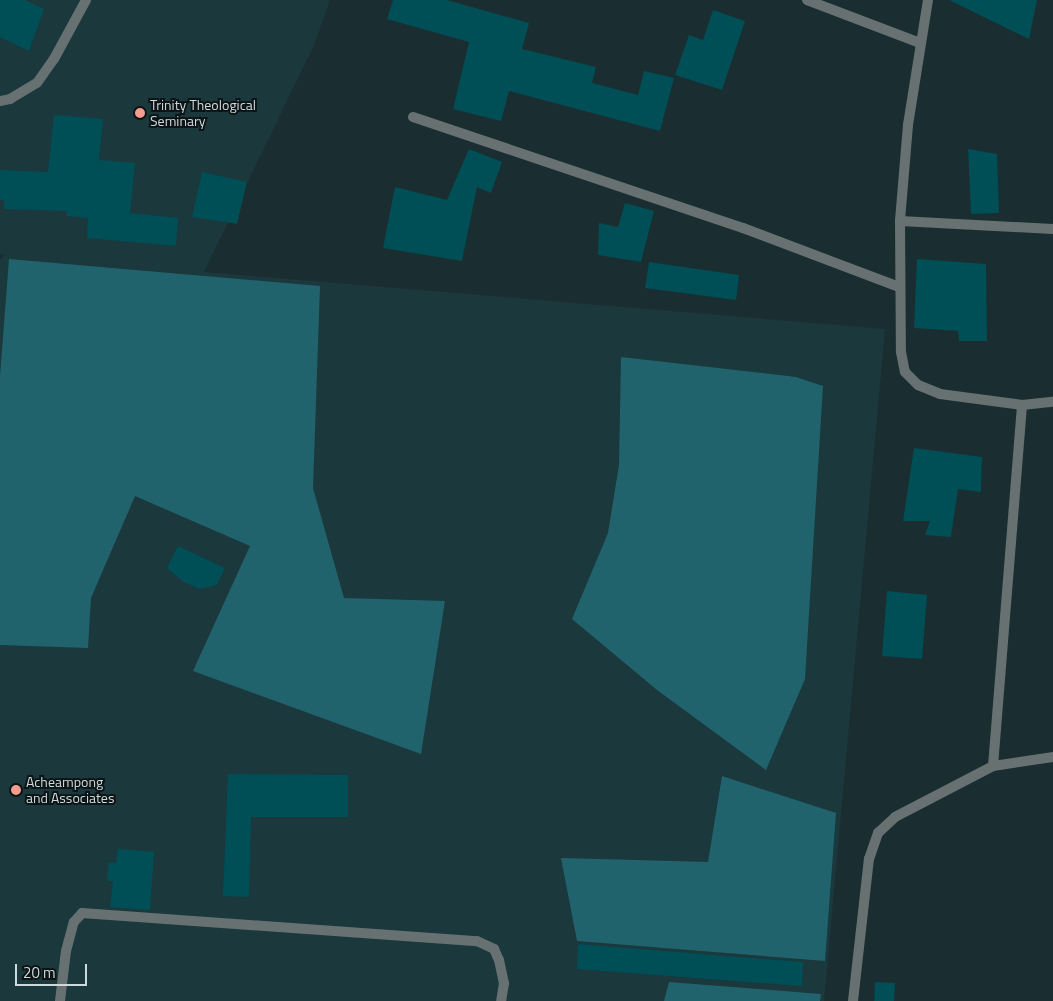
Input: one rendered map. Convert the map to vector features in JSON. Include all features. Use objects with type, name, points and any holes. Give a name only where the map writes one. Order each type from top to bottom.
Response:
[{"type":"street","points":[[0,101],[10,100],[37,83],[54,59],[86,0]]},
{"type":"street","points":[[807,0],[920,44]]},
{"type":"street","points":[[928,0],[908,125],[900,221],[899,287],[901,352],[905,372],[918,385],[940,394],[1022,405],[1053,402]]},
{"type":"street","points":[[413,118],[743,228],[899,287]]},
{"type":"street","points":[[900,221],[1053,229]]},
{"type":"street","points":[[993,766],[1022,405]]},
{"type":"street","points":[[853,1001],[869,859],[878,833],[894,818],[993,766],[1053,756]]},
{"type":"street","points":[[60,1001],[66,951],[74,922],[82,913],[477,941],[494,949],[499,960],[504,983],[501,1001]]},
{"type":"shaded area","points":[[0,0],[330,0],[314,45],[204,272],[885,329],[824,1001],[0,1001],[0,260],[5,254],[0,254]]},
{"type":"shaded area","points":[[9,259],[320,286],[313,488],[344,598],[445,601],[421,754],[193,671],[250,546],[135,496],[91,598],[88,648],[0,645],[0,376]]},
{"type":"shaded area","points":[[621,357],[796,377],[823,386],[805,679],[766,770],[657,690],[572,619],[608,533],[619,465]]},
{"type":"shaded area","points":[[722,776],[836,813],[825,961],[577,941],[561,858],[708,862]]},
{"type":"shaded area","points":[[669,982],[821,994],[820,1001],[664,1001]]},
{"type":"building","points":[[0,0],[25,0],[44,9],[29,51],[0,37]]},
{"type":"building","points":[[393,0],[447,0],[529,23],[522,49],[596,67],[592,83],[638,95],[644,71],[674,78],[660,131],[509,91],[501,121],[453,109],[469,42],[387,19]]},
{"type":"building","points":[[949,0],[1037,0],[1029,39]]},
{"type":"building","points":[[713,10],[745,21],[722,90],[675,75],[689,35],[703,40]]},
{"type":"building","points":[[54,115],[103,119],[99,160],[135,163],[130,213],[178,218],[176,246],[87,238],[88,218],[66,216],[67,211],[4,209],[4,200],[0,200],[0,170],[48,172]]},
{"type":"building","points":[[469,149],[502,162],[491,193],[477,187],[462,261],[383,248],[395,187],[447,200]]},
{"type":"building","points":[[968,149],[997,154],[999,213],[971,214]]},
{"type":"building","points":[[202,172],[247,182],[237,224],[192,217]]},
{"type":"building","points":[[625,203],[654,211],[641,262],[598,255],[599,223],[618,227]]},
{"type":"building","points":[[917,259],[986,264],[987,341],[959,341],[958,331],[914,328]]},
{"type":"building","points":[[649,262],[739,275],[736,300],[645,288]]},
{"type":"building","points":[[914,448],[982,457],[981,492],[958,489],[951,537],[925,535],[930,521],[903,521]]},
{"type":"building","points":[[178,546],[225,568],[217,585],[199,589],[182,581],[167,568]]},
{"type":"building","points":[[887,591],[927,595],[922,659],[882,656]]},
{"type":"building","points":[[228,774],[348,775],[348,817],[251,817],[249,897],[223,896]]},
{"type":"building","points":[[118,849],[154,852],[150,910],[110,907],[113,881],[107,881],[109,862],[116,863]]},
{"type":"building","points":[[578,944],[803,962],[802,986],[577,969]]},
{"type":"building","points":[[875,982],[895,983],[894,1001],[874,1001]]},
{"type":"place","name":"Trinity Theological Seminary","points":[[140,113]]},
{"type":"place","name":"Acheampong and Associates","points":[[16,790]]}]
